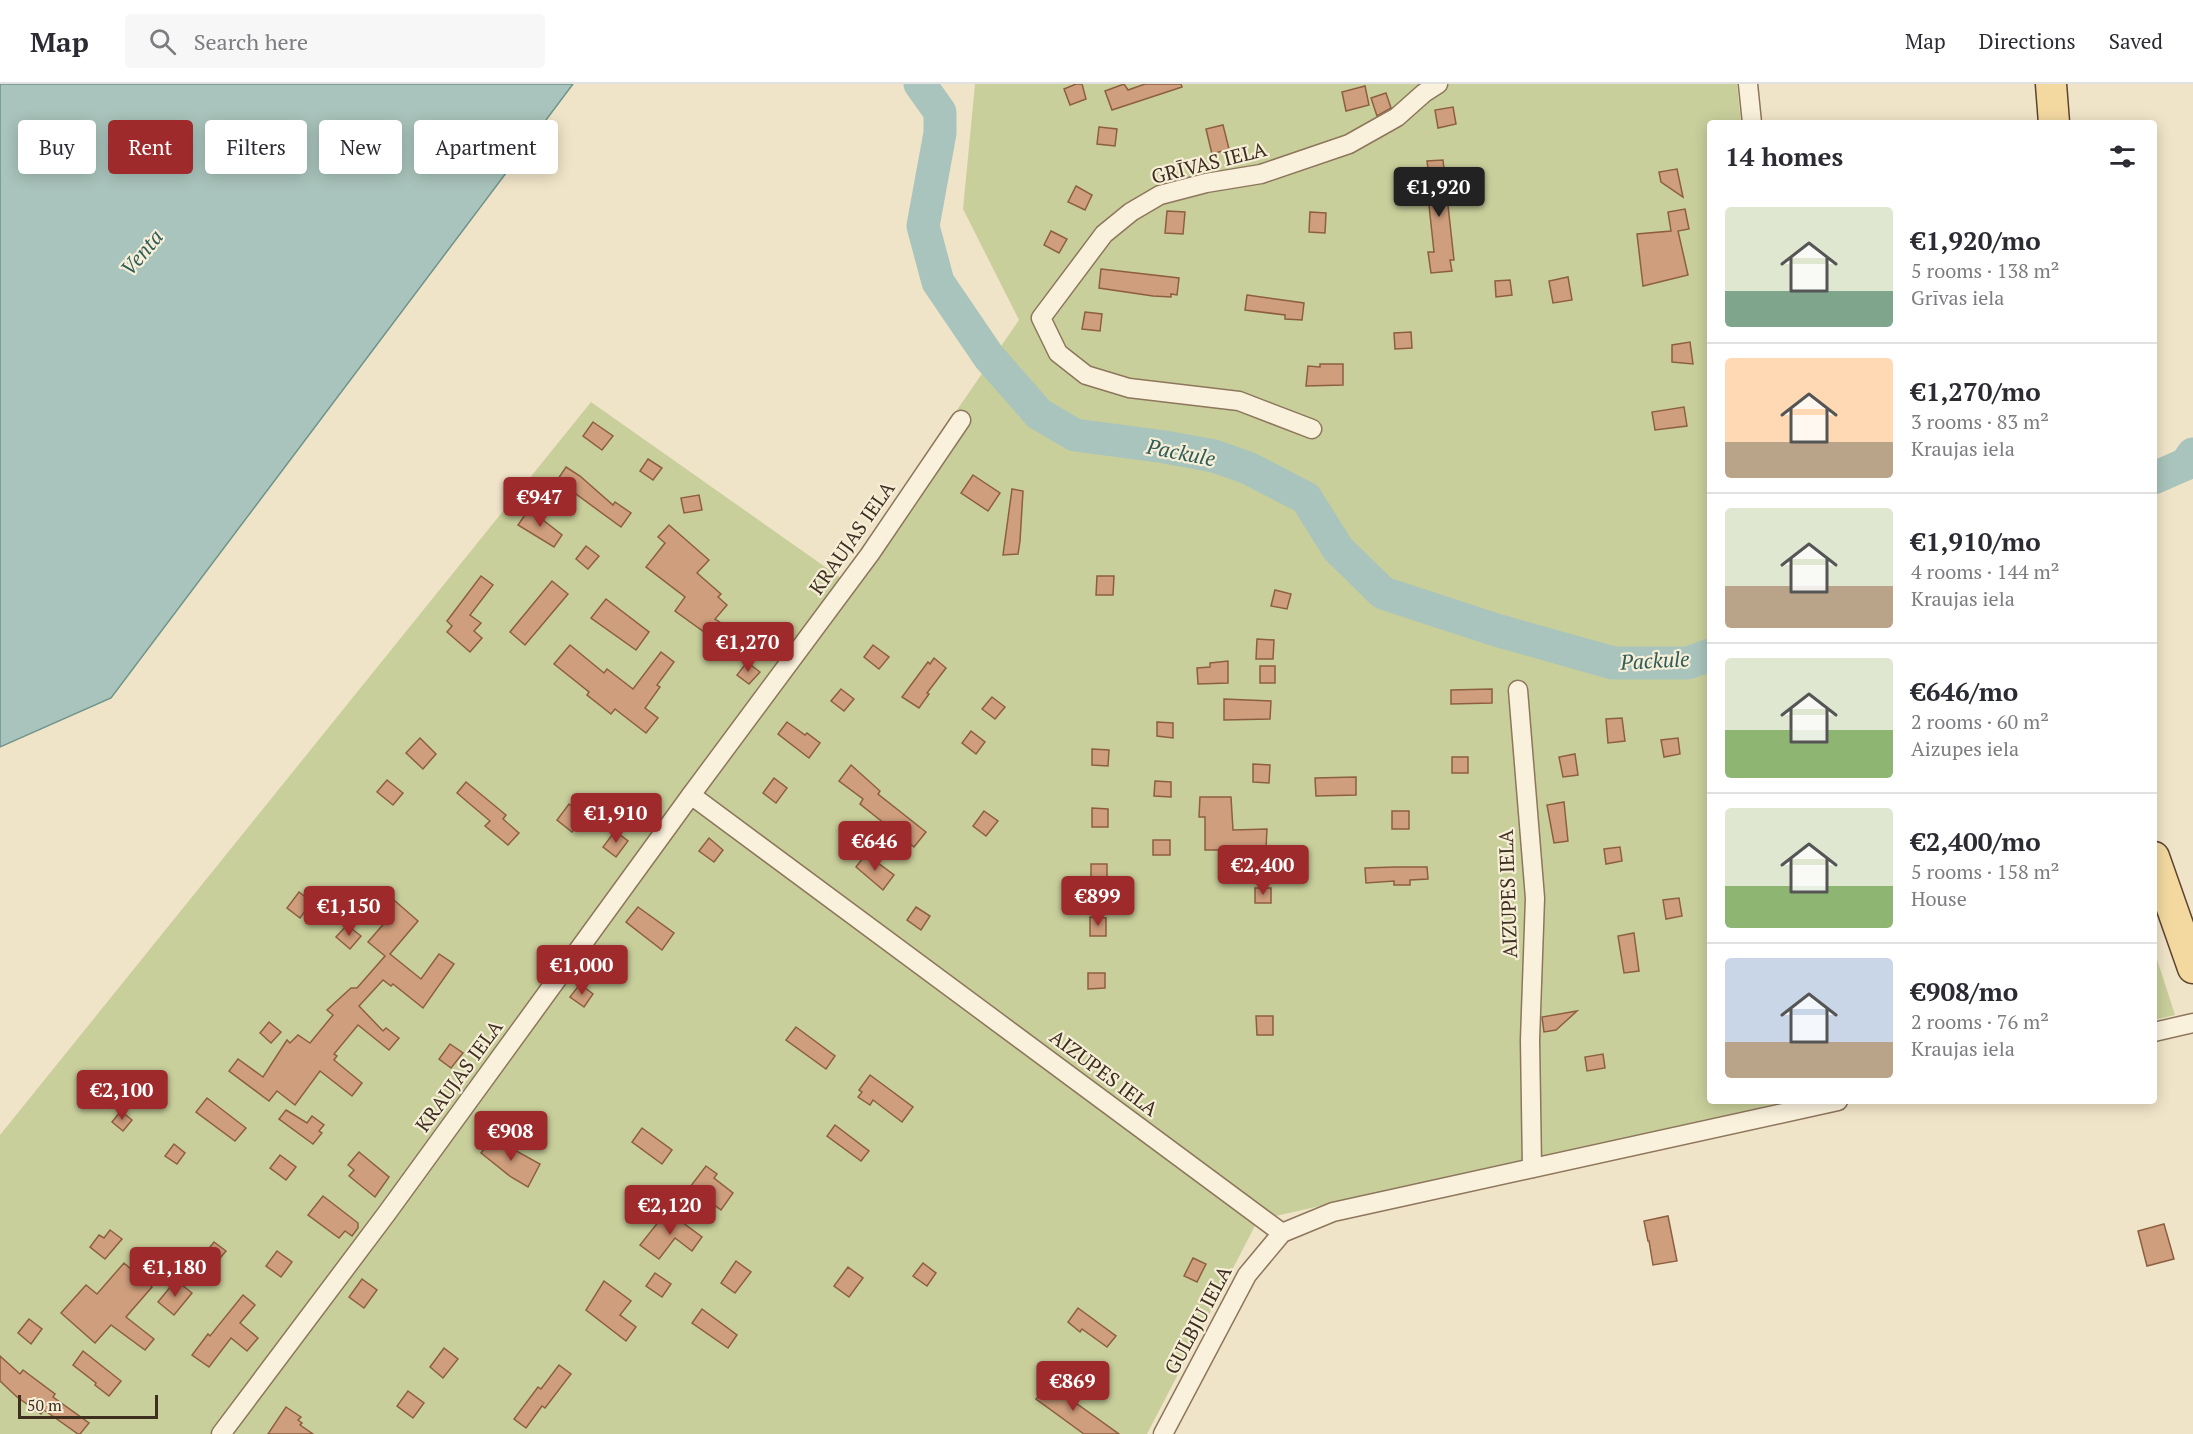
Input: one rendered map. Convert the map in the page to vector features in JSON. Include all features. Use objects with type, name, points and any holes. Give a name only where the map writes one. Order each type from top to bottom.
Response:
[{"type":"main road","points":[[2051,84],[2054,120]]},
{"type":"main road","points":[[2157,866],[2193,968]]},
{"type":"street","name":"GRĪVAS IELA","points":[[1312,429],[1239,401],[1129,388],[1086,375],[1058,353],[1041,318],[1104,234],[1131,212],[1160,195],[1206,183],[1261,174],[1349,144],[1397,117],[1438,84]]},
{"type":"street","points":[[1748,84],[1752,120]]},
{"type":"street","name":"KRAUJAS IELA","points":[[221,1434],[394,1203],[691,795],[870,554],[961,420]]},
{"type":"street","name":"AIZUPES IELA","points":[[1518,690],[1535,898],[1530,1040],[1532,1168]]},
{"type":"street","name":"AIZUPES IELA","points":[[691,795],[1282,1233]]},
{"type":"street","points":[[2157,1031],[2193,1023]]},
{"type":"street","points":[[1282,1233],[1333,1212],[1824,1104]]},
{"type":"street","name":"GULBJU IELA","points":[[1163,1434],[1247,1275],[1282,1233]]},
{"type":"green space","points":[[975,84],[1737,84],[1741,120],[1707,120],[1707,1104],[1777,1104],[1258,1220],[1147,1434],[0,1434],[0,1135],[591,402],[841,578],[1019,320],[963,209]]},
{"type":"green space","points":[[2157,959],[2175,1015],[2157,1019]]},
{"type":"water","name":"Venta","points":[[0,84],[573,84],[546,120],[414,120],[414,174],[505,174],[111,698],[0,747]]},
{"type":"building","points":[[1082,84],[1086,99],[1070,105],[1064,89]]},
{"type":"building","points":[[1124,84],[1128,90],[1145,84],[1181,84],[1182,87],[1112,110],[1105,91]]},
{"type":"building","points":[[1365,86],[1369,105],[1346,111],[1342,92]]},
{"type":"building","points":[[1386,93],[1391,108],[1377,116],[1371,98]]},
{"type":"building","points":[[1453,107],[1456,124],[1438,128],[1435,110]]},
{"type":"building","points":[[1223,125],[1229,149],[1212,154],[1206,129]]},
{"type":"building","points":[[1099,127],[1117,129],[1115,146],[1097,144]]},
{"type":"building","points":[[1443,160],[1454,260],[1450,260],[1452,271],[1431,273],[1428,252],[1434,252],[1425,168],[1428,168],[1427,161]]},
{"type":"building","points":[[1677,169],[1683,197],[1661,182],[1659,172]]},
{"type":"building","points":[[1076,186],[1092,195],[1085,210],[1068,202]]},
{"type":"building","points":[[1685,209],[1689,229],[1678,231],[1688,275],[1643,286],[1637,234],[1671,231],[1668,212]]},
{"type":"building","points":[[1167,211],[1185,212],[1183,234],[1165,233]]},
{"type":"building","points":[[1310,212],[1326,213],[1325,233],[1309,232]]},
{"type":"building","points":[[1051,231],[1067,239],[1059,253],[1044,245]]},
{"type":"building","points":[[1101,269],[1179,278],[1177,295],[1153,296],[1099,288]]},
{"type":"building","points":[[1568,277],[1572,300],[1553,303],[1549,281]]},
{"type":"building","points":[[1510,280],[1512,295],[1496,297],[1495,281]]},
{"type":"building","points":[[1247,295],[1304,303],[1302,320],[1285,319],[1285,315],[1245,310]]},
{"type":"building","points":[[1085,312],[1102,314],[1100,331],[1082,329]]},
{"type":"building","points":[[1411,332],[1412,348],[1395,349],[1394,333]]},
{"type":"building","points":[[1690,342],[1693,364],[1672,362],[1672,345]]},
{"type":"building","points":[[1320,364],[1343,364],[1343,385],[1306,386],[1308,366],[1320,367]]},
{"type":"building","points":[[1684,407],[1687,426],[1655,430],[1652,412]]},
{"type":"building","points":[[593,422],[613,436],[602,450],[583,436]]},
{"type":"building","points":[[648,459],[662,468],[653,480],[640,471]]},
{"type":"building","points":[[566,467],[580,476],[613,505],[615,502],[631,513],[621,527],[556,482]]},
{"type":"building","points":[[973,475],[1000,493],[988,511],[961,493]]},
{"type":"building","points":[[1012,489],[1023,491],[1020,541],[1018,554],[1003,555]]},
{"type":"building","points":[[699,495],[702,510],[684,513],[681,498]]},
{"type":"building","points":[[529,509],[562,535],[554,547],[518,525]]},
{"type":"building","points":[[669,525],[709,560],[697,573],[721,594],[718,597],[727,605],[715,619],[721,623],[711,637],[675,611],[685,597],[646,567],[665,543],[658,537]]},
{"type":"building","points":[[586,546],[599,556],[588,569],[576,559]]},
{"type":"building","points":[[481,576],[493,585],[470,615],[481,623],[474,631],[482,638],[470,652],[447,632],[452,626],[447,621]]},
{"type":"building","points":[[1097,576],[1114,576],[1113,595],[1096,595]]},
{"type":"building","points":[[552,581],[568,594],[525,645],[510,632]]},
{"type":"building","points":[[1275,590],[1291,594],[1287,609],[1271,606]]},
{"type":"building","points":[[606,599],[649,632],[636,650],[591,618]]},
{"type":"building","points":[[1257,639],[1274,640],[1273,659],[1256,659]]},
{"type":"building","points":[[570,645],[604,673],[607,669],[633,689],[661,652],[674,662],[657,685],[660,687],[645,708],[658,718],[646,733],[615,709],[611,714],[587,695],[589,692],[554,664]]},
{"type":"building","points":[[873,645],[889,657],[879,669],[864,657]]},
{"type":"building","points":[[934,658],[946,668],[919,708],[902,697],[928,662],[930,664]]},
{"type":"building","points":[[1228,661],[1228,683],[1198,684],[1197,668],[1210,667],[1210,663]]},
{"type":"building","points":[[747,662],[760,672],[749,684],[737,675]]},
{"type":"building","points":[[1260,666],[1275,666],[1275,683],[1260,683]]},
{"type":"building","points":[[841,689],[854,699],[844,711],[831,701]]},
{"type":"building","points":[[1492,689],[1492,703],[1451,704],[1451,690]]},
{"type":"building","points":[[992,697],[1005,707],[995,719],[982,709]]},
{"type":"building","points":[[1224,699],[1271,701],[1270,719],[1224,720]]},
{"type":"building","points":[[1622,718],[1625,741],[1608,743],[1606,719]]},
{"type":"building","points":[[787,722],[820,743],[809,758],[778,734]]},
{"type":"building","points":[[1157,722],[1173,723],[1173,738],[1157,736]]},
{"type":"building","points":[[971,731],[985,742],[976,754],[962,743]]},
{"type":"building","points":[[420,738],[436,754],[423,769],[406,753]]},
{"type":"building","points":[[1678,738],[1680,754],[1664,757],[1661,740]]},
{"type":"building","points":[[1092,749],[1109,750],[1108,766],[1092,765]]},
{"type":"building","points":[[1575,754],[1578,775],[1563,777],[1559,757]]},
{"type":"building","points":[[1452,757],[1468,757],[1468,773],[1452,773]]},
{"type":"building","points":[[1253,764],[1270,765],[1269,783],[1253,782]]},
{"type":"building","points":[[851,765],[880,791],[878,794],[926,832],[914,847],[860,804],[863,799],[839,781]]},
{"type":"building","points":[[1356,777],[1356,795],[1316,796],[1315,778]]},
{"type":"building","points":[[774,778],[787,788],[776,803],[763,793]]},
{"type":"building","points":[[387,780],[403,793],[393,805],[377,792]]},
{"type":"building","points":[[1155,781],[1171,782],[1171,797],[1154,796]]},
{"type":"building","points":[[466,782],[506,815],[503,819],[519,833],[508,845],[485,826],[490,821],[457,793]]},
{"type":"building","points":[[1200,797],[1231,797],[1233,830],[1267,829],[1266,848],[1230,847],[1230,850],[1205,850],[1205,817],[1199,817]]},
{"type":"building","points":[[1564,802],[1568,841],[1554,843],[1547,805]]},
{"type":"building","points":[[569,804],[585,817],[572,832],[557,820]]},
{"type":"building","points":[[1092,808],[1108,809],[1108,827],[1092,827]]},
{"type":"building","points":[[984,811],[998,821],[986,836],[973,826]]},
{"type":"building","points":[[1392,811],[1409,811],[1409,829],[1392,829]]},
{"type":"building","points":[[615,831],[628,841],[616,857],[603,847]]},
{"type":"building","points":[[709,838],[723,850],[714,862],[699,851]]},
{"type":"building","points":[[1153,840],[1170,840],[1170,855],[1153,855]]},
{"type":"building","points":[[1620,847],[1622,861],[1606,864],[1604,849]]},
{"type":"building","points":[[866,854],[894,875],[883,890],[856,867]]},
{"type":"building","points":[[1091,864],[1107,864],[1107,883],[1091,883]]},
{"type":"building","points":[[1427,867],[1428,879],[1410,880],[1410,885],[1394,885],[1394,881],[1366,883],[1365,868]]},
{"type":"building","points":[[379,887],[418,921],[390,954],[421,979],[439,954],[454,964],[423,1008],[393,984],[391,986],[383,980],[359,1006],[383,1031],[386,1028],[399,1038],[389,1050],[358,1025],[334,1054],[337,1056],[334,1060],[362,1083],[352,1096],[320,1071],[295,1105],[277,1091],[269,1101],[229,1071],[238,1059],[263,1077],[287,1040],[290,1043],[298,1035],[310,1043],[333,1015],[327,1010],[351,988],[357,988],[385,956],[368,942],[387,920],[367,902]]},
{"type":"building","points":[[1255,888],[1271,888],[1271,903],[1255,903]]},
{"type":"building","points":[[299,892],[312,902],[300,918],[287,908]]},
{"type":"building","points":[[1679,898],[1682,916],[1666,919],[1663,900]]},
{"type":"building","points":[[638,907],[674,933],[662,950],[626,922]]},
{"type":"building","points":[[916,907],[930,916],[921,930],[907,920]]},
{"type":"building","points":[[1090,917],[1106,918],[1106,936],[1090,936]]},
{"type":"building","points":[[347,925],[361,936],[350,949],[336,937]]},
{"type":"building","points":[[1634,933],[1639,971],[1624,973],[1618,936]]},
{"type":"building","points":[[1088,973],[1105,973],[1105,988],[1088,989]]},
{"type":"building","points":[[580,984],[593,994],[584,1007],[570,997]]},
{"type":"building","points":[[1577,1011],[1556,1030],[1544,1032],[1542,1017]]},
{"type":"building","points":[[1256,1016],[1273,1016],[1273,1035],[1257,1035]]},
{"type":"building","points":[[269,1022],[281,1032],[271,1043],[260,1033]]},
{"type":"building","points":[[796,1027],[835,1056],[826,1069],[786,1040]]},
{"type":"building","points":[[450,1044],[463,1053],[451,1068],[439,1059]]},
{"type":"building","points":[[1603,1054],[1605,1068],[1587,1071],[1585,1057]]},
{"type":"building","points":[[870,1075],[913,1107],[902,1122],[873,1100],[870,1105],[858,1097],[862,1092],[859,1090]]},
{"type":"building","points":[[207,1098],[246,1128],[235,1141],[196,1112]]},
{"type":"building","points":[[286,1110],[307,1123],[312,1116],[324,1125],[319,1131],[322,1133],[313,1144],[279,1119]]},
{"type":"building","points":[[121,1111],[132,1120],[123,1131],[112,1122]]},
{"type":"building","points":[[835,1125],[869,1151],[861,1161],[827,1136]]},
{"type":"building","points":[[642,1128],[672,1150],[662,1164],[632,1142]]},
{"type":"building","points":[[493,1138],[540,1164],[528,1187],[511,1177],[481,1153]]},
{"type":"building","points":[[174,1144],[185,1153],[177,1164],[165,1156]]},
{"type":"building","points":[[359,1152],[389,1177],[375,1197],[349,1176],[354,1170],[348,1165]]},
{"type":"building","points":[[280,1155],[296,1167],[286,1180],[270,1168]]},
{"type":"building","points":[[706,1166],[717,1174],[714,1178],[733,1193],[721,1210],[690,1187]]},
{"type":"building","points":[[323,1196],[358,1223],[358,1228],[352,1236],[345,1231],[339,1238],[308,1215]]},
{"type":"building","points":[[667,1211],[702,1237],[692,1251],[675,1238],[659,1259],[640,1245]]},
{"type":"building","points":[[1668,1216],[1677,1261],[1653,1265],[1644,1221]]},
{"type":"building","points":[[2164,1224],[2174,1259],[2147,1266],[2138,1231]]},
{"type":"building","points":[[110,1230],[122,1239],[105,1259],[90,1247],[99,1235],[104,1238]]},
{"type":"building","points":[[214,1242],[226,1251],[214,1265],[203,1256]]},
{"type":"building","points":[[277,1251],[292,1262],[281,1277],[266,1266]]},
{"type":"building","points":[[1193,1258],[1206,1264],[1197,1282],[1184,1276]]},
{"type":"building","points":[[736,1261],[751,1272],[735,1293],[721,1283]]},
{"type":"building","points":[[124,1263],[152,1287],[126,1317],[154,1339],[145,1350],[111,1325],[95,1343],[61,1313],[86,1285],[97,1294]]},
{"type":"building","points":[[923,1263],[936,1273],[927,1286],[913,1276]]},
{"type":"building","points":[[848,1267],[863,1278],[849,1297],[834,1286]]},
{"type":"building","points":[[655,1273],[671,1284],[662,1297],[646,1286]]},
{"type":"building","points":[[362,1279],[377,1290],[364,1308],[349,1297]]},
{"type":"building","points":[[176,1280],[192,1293],[174,1315],[158,1302]]},
{"type":"building","points":[[604,1281],[631,1301],[620,1315],[636,1327],[626,1341],[586,1310]]},
{"type":"building","points":[[243,1295],[255,1305],[240,1323],[258,1338],[247,1351],[231,1338],[209,1367],[192,1355]]},
{"type":"building","points":[[1078,1308],[1116,1336],[1107,1347],[1082,1329],[1080,1332],[1068,1322]]},
{"type":"building","points":[[702,1309],[737,1335],[728,1348],[692,1323]]},
{"type":"building","points":[[29,1319],[42,1329],[31,1344],[18,1333]]},
{"type":"building","points":[[444,1348],[458,1359],[443,1378],[430,1367]]},
{"type":"building","points":[[83,1351],[121,1381],[109,1396],[73,1365]]},
{"type":"building","points":[[0,1356],[20,1374],[23,1370],[55,1394],[53,1397],[89,1423],[80,1434],[44,1410],[41,1414],[17,1397],[0,1381]]},
{"type":"building","points":[[559,1365],[571,1374],[526,1428],[514,1419],[538,1387],[541,1389]]},
{"type":"building","points":[[1048,1383],[1119,1434],[1084,1434],[1036,1399]]},
{"type":"building","points":[[408,1391],[424,1403],[413,1418],[397,1406]]},
{"type":"building","points":[[286,1407],[301,1417],[298,1420],[302,1423],[300,1425],[313,1434],[268,1434]]},
{"type":"waterway","name":"Packule","points":[[920,84],[940,112],[940,133],[923,226],[938,282],[989,357],[1039,414],[1075,435],[1214,456],[1248,468],[1306,498],[1338,549],[1383,593],[1496,630],[1613,663],[1688,663],[1707,656]]},
{"type":"waterway","name":"Packule","points":[[2157,477],[2186,464],[2193,454]]}]
